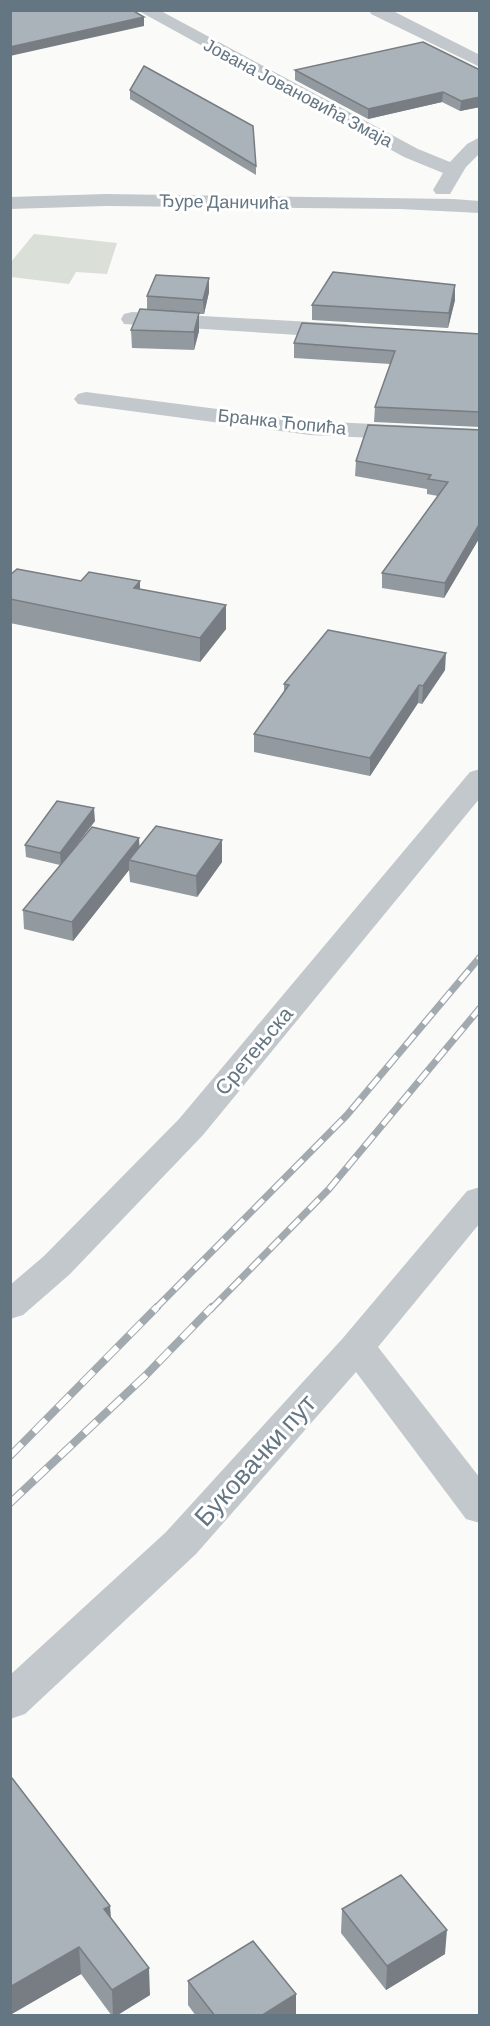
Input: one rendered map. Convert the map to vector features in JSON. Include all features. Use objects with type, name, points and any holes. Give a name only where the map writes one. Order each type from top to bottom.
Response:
[{"type":"street","name":"Јована Јовановића Змаја","points":[[145,10],[411,153],[453,170]]},
{"type":"street","points":[[377,10],[480,62]]},
{"type":"street","points":[[480,143],[470,150],[453,170],[437,203],[480,207]]},
{"type":"street","name":"Ђуре Даничића","points":[[10,203],[127,200],[347,204],[437,203]]},
{"type":"street","points":[[132,319],[372,333]]},
{"type":"street","name":"Бранка Ћопића","points":[[86,399],[310,428],[480,436]]},
{"type":"street","name":"Сретењска","points":[[10,1306],[57,1265],[191,1127],[480,778]]},
{"type":"street","name":"Буковачки пут","points":[[10,1702],[181,1543],[357,1347],[480,1199]]},
{"type":"street","points":[[357,1347],[390,1387],[480,1508]]},
{"type":"shaded area","points":[[34,234],[117,243],[107,274],[76,272],[69,284],[11,277],[11,262]]},
{"type":"building","points":[[10,10],[132,10],[144,17],[10,47]]},
{"type":"building","points":[[423,42],[480,70],[480,97],[461,101],[443,92],[368,109],[295,70]]},
{"type":"building","points":[[144,66],[253,126],[256,166],[130,90]]},
{"type":"building","points":[[333,272],[455,285],[449,313],[312,305]]},
{"type":"building","points":[[156,275],[209,278],[203,300],[147,296]]},
{"type":"building","points":[[140,309],[199,313],[194,332],[131,330]]},
{"type":"building","points":[[302,323],[480,334],[480,412],[375,407],[395,351],[294,343]]},
{"type":"building","points":[[368,425],[480,430],[480,523],[445,583],[382,573],[448,482],[428,479],[431,475],[356,461]]},
{"type":"building","points":[[17,569],[81,581],[89,572],[140,581],[134,588],[226,605],[200,638],[10,599],[10,575]]},
{"type":"building","points":[[328,630],[446,653],[423,686],[419,685],[370,758],[254,734],[289,685],[284,684]]},
{"type":"building","points":[[57,801],[94,808],[60,853],[25,845]]},
{"type":"building","points":[[156,826],[222,840],[196,876],[129,860]]},
{"type":"building","points":[[92,827],[139,838],[72,922],[23,910]]},
{"type":"building","points":[[10,1778],[110,1906],[104,1909],[149,1968],[112,1990],[79,1947],[10,1987]]},
{"type":"building","points":[[401,1875],[447,1930],[387,1966],[342,1909]]},
{"type":"building","points":[[253,1941],[296,1994],[261,2016],[215,2016],[188,1981]]},
{"type":"railway","points":[[155,1309],[347,1115],[480,957]]},
{"type":"railway","points":[[211,1309],[329,1189],[480,1008]]},
{"type":"railway","points":[[10,1456],[157,1307]]},
{"type":"railway","points":[[10,1503],[145,1376],[212,1307]]}]
